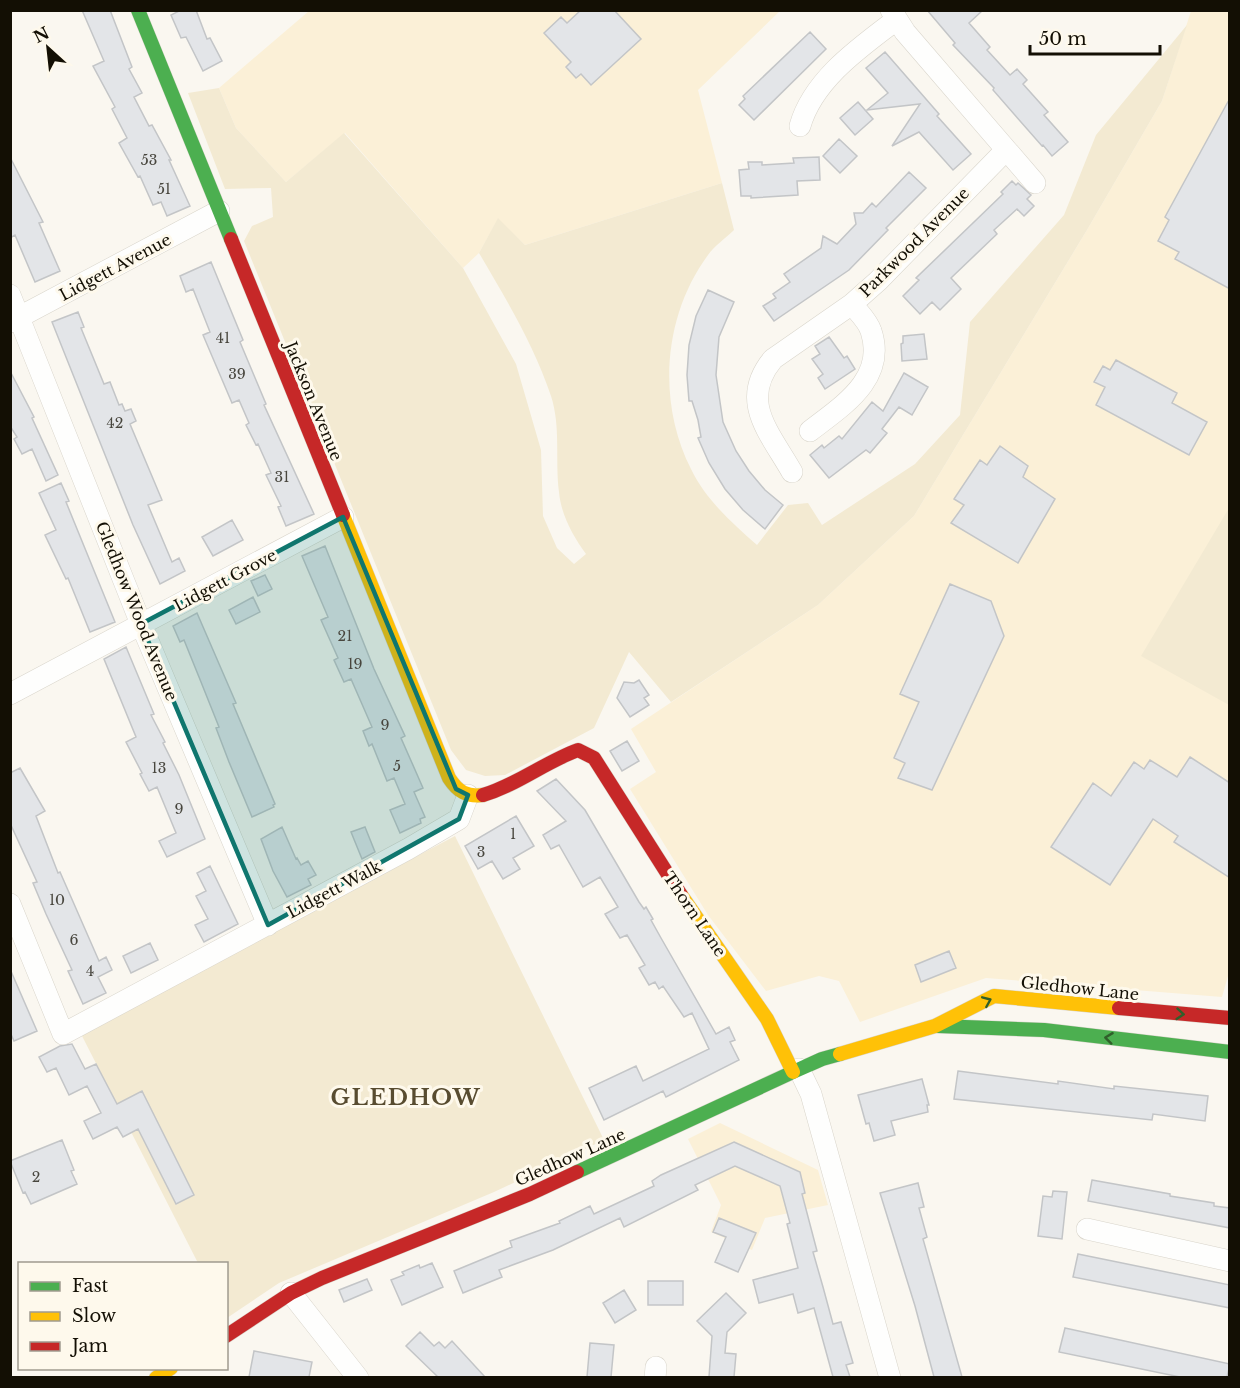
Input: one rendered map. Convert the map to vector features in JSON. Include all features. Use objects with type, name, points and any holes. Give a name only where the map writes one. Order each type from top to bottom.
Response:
[{"type":"street","name":"Jackson Avenue","points":[[138,10],[449,778],[456,789],[468,795]]},
{"type":"street","points":[[800,126],[804,109],[814,93],[894,15],[1035,183]]},
{"type":"street","name":"Parkwood Avenue","points":[[792,472],[761,417],[756,402],[757,386],[763,371],[773,359],[852,303],[878,281],[1006,150]]},
{"type":"street","name":"Lidgett Avenue","points":[[15,320],[219,211]]},
{"type":"street","name":"Gledhow Wood Avenue","points":[[10,295],[15,320],[268,925]]},
{"type":"street","points":[[810,431],[861,388],[870,370],[874,350],[871,329],[852,303]]},
{"type":"street","name":"Lidgett Grove","points":[[10,694],[343,517]]},
{"type":"street","name":"Thorn Lane","points":[[468,795],[476,797],[493,793],[564,754],[578,750],[594,758],[694,916],[767,1019],[810,1094],[890,1377]]},
{"type":"street","name":"Lidgett Walk","points":[[10,904],[63,1034],[268,925],[459,819],[468,795]]},
{"type":"street","name":"Gledhow Lane","points":[[228,1335],[291,1293],[385,1251],[530,1194],[822,1059],[935,1026],[994,996],[1230,1018]]},
{"type":"street","points":[[1212,1051],[1215,1018]]},
{"type":"street","name":"Gledhow Lane","points":[[935,1026],[1044,1030],[1230,1052]]},
{"type":"street","points":[[1087,1229],[1230,1261]]},
{"type":"street","points":[[291,1293],[358,1377]]},
{"type":"highlighted area","points":[[343,517],[456,789],[468,795],[459,819],[268,925],[141,624]]},
{"type":"shaded area","points":[[309,11],[780,11],[698,90],[722,183],[525,245],[498,219],[479,253],[463,268],[345,133],[286,182],[236,128],[219,88]]},
{"type":"shaded area","points":[[1191,11],[1229,11],[1230,969],[1222,997],[986,978],[860,1022],[839,981],[819,976],[766,991],[708,915],[630,789],[656,772],[631,729],[818,605],[914,516],[1162,101]]},
{"type":"shaded area","points":[[1187,25],[1162,101],[914,516],[818,605],[671,702],[629,652],[594,728],[505,775],[485,776],[466,770],[451,750],[244,241],[252,226],[273,217],[271,188],[225,189],[188,93],[219,88],[236,128],[286,182],[344,133],[463,268],[516,364],[541,450],[543,516],[557,548],[574,564],[586,554],[568,525],[560,501],[556,420],[551,396],[528,340],[479,253],[498,218],[525,245],[722,183],[734,230],[708,255],[693,279],[682,305],[674,332],[670,360],[670,388],[673,416],[680,443],[697,480],[720,510],[757,545],[788,505],[808,503],[822,525],[915,464],[960,415],[970,322],[1064,215],[1096,135]]},
{"type":"shaded area","points":[[1229,508],[1229,705],[1141,656]]},
{"type":"shaded area","points":[[455,836],[604,1140],[494,1192],[279,1283],[228,1317],[228,1262],[197,1262],[81,1034]]},
{"type":"shaded area","points":[[720,1123],[818,1170],[828,1205],[765,1218],[752,1250],[711,1232],[721,1205],[688,1139]]},
{"type":"building","points":[[82,10],[110,10],[132,67],[129,69],[142,93],[134,97],[171,160],[169,160],[190,206],[167,216],[161,202],[153,205],[140,176],[138,177],[119,143],[127,138],[112,109],[115,107],[93,66],[104,61]]},
{"type":"building","points":[[181,10],[196,10],[207,39],[210,38],[222,61],[203,71],[186,37],[181,38],[171,15]]},
{"type":"building","points":[[581,10],[614,10],[641,39],[591,85],[581,74],[576,78],[566,67],[571,62],[544,33],[561,17],[567,23]]},
{"type":"building","points":[[927,10],[983,10],[969,23],[990,47],[987,50],[1010,75],[1017,69],[1027,80],[1023,84],[1048,112],[1044,115],[1068,142],[1052,156],[993,90],[994,88],[953,45],[955,43]]},
{"type":"building","points":[[810,32],[826,49],[754,120],[739,105],[745,99],[743,96]]},
{"type":"building","points":[[885,52],[971,154],[953,170],[919,132],[892,146],[920,104],[867,110],[888,93],[866,68]]},
{"type":"building","points":[[1230,98],[1230,289],[1175,259],[1179,252],[1158,241],[1169,220],[1165,217]]},
{"type":"building","points":[[858,102],[873,119],[855,135],[840,118]]},
{"type":"building","points":[[839,139],[857,156],[840,173],[823,156]]},
{"type":"building","points":[[10,157],[43,222],[39,223],[60,271],[35,282],[15,235],[10,238]]},
{"type":"building","points":[[819,157],[820,180],[797,181],[798,195],[751,198],[751,196],[741,196],[739,170],[749,169],[748,162],[762,162],[762,165],[794,163],[793,158]]},
{"type":"building","points":[[909,172],[926,188],[886,228],[888,230],[849,270],[774,321],[763,306],[776,298],[773,294],[790,282],[784,274],[821,248],[823,236],[837,244],[856,224],[854,213],[863,213],[872,203],[876,207]]},
{"type":"building","points":[[1012,181],[1016,185],[1018,183],[1031,195],[1027,199],[1034,206],[1024,216],[1017,209],[994,230],[997,234],[951,278],[961,289],[940,310],[932,302],[920,314],[903,296],[919,280],[916,278],[1003,194],[1001,192]]},
{"type":"building","points":[[211,262],[243,340],[240,342],[266,404],[264,405],[314,514],[286,526],[278,507],[281,506],[266,475],[271,473],[258,444],[256,445],[246,425],[249,423],[239,400],[232,403],[203,335],[210,332],[193,289],[186,292],[180,276]]},
{"type":"building","points":[[708,290],[734,302],[719,337],[716,375],[723,422],[736,451],[749,471],[765,490],[783,505],[765,529],[743,510],[725,489],[709,463],[698,438],[701,437],[692,401],[689,401],[687,375],[689,345],[696,316]]},
{"type":"building","points":[[78,312],[84,327],[81,328],[104,384],[110,382],[119,405],[122,404],[125,411],[131,409],[136,421],[130,424],[162,500],[148,505],[172,562],[179,558],[185,571],[160,584],[133,525],[52,322]]},
{"type":"building","points":[[924,334],[927,359],[902,361],[903,336]]},
{"type":"building","points":[[829,337],[844,358],[847,356],[855,369],[825,389],[818,378],[823,374],[812,359],[820,354],[815,346]]},
{"type":"building","points":[[1116,360],[1177,393],[1172,403],[1207,422],[1189,455],[1096,405],[1105,387],[1094,382],[1103,366],[1110,370]]},
{"type":"building","points":[[10,371],[34,417],[32,418],[58,475],[46,481],[32,449],[22,454],[14,439],[17,437],[10,426]]},
{"type":"building","points":[[904,373],[928,387],[912,415],[899,407],[882,429],[887,433],[870,453],[866,450],[829,478],[810,455],[822,445],[824,448],[839,436],[842,439],[872,402],[883,411]]},
{"type":"building","points":[[1000,446],[1028,466],[1023,477],[1055,499],[1018,563],[951,523],[964,505],[954,499],[980,460],[987,465]]},
{"type":"building","points":[[61,483],[69,501],[66,502],[115,622],[90,632],[68,578],[66,579],[45,535],[56,530],[39,493]]},
{"type":"building","points":[[232,520],[243,540],[213,556],[202,537]]},
{"type":"building","points":[[325,546],[374,669],[405,736],[401,738],[423,788],[414,792],[425,817],[420,819],[421,823],[400,833],[390,810],[405,804],[394,778],[387,781],[372,744],[369,746],[363,731],[372,727],[351,679],[344,682],[334,660],[338,658],[321,620],[328,617],[302,556]]},
{"type":"building","points":[[265,575],[272,589],[258,596],[251,581]]},
{"type":"building","points":[[950,584],[991,601],[1004,636],[932,790],[898,778],[905,763],[894,758],[919,702],[900,694]]},
{"type":"building","points":[[253,597],[260,612],[236,624],[229,610]]},
{"type":"building","points":[[197,613],[236,703],[233,704],[275,804],[274,807],[252,817],[184,640],[180,642],[173,626]]},
{"type":"building","points":[[126,647],[154,714],[151,715],[165,742],[163,743],[179,775],[205,839],[167,857],[159,841],[176,833],[157,787],[149,791],[126,742],[136,737],[104,659]]},
{"type":"building","points":[[639,680],[649,695],[644,698],[649,705],[630,717],[617,698],[624,682],[634,683]]},
{"type":"building","points":[[627,741],[639,761],[622,771],[610,751]]},
{"type":"building","points":[[1190,757],[1230,783],[1230,878],[1174,842],[1178,836],[1153,819],[1110,885],[1051,847],[1093,783],[1111,796],[1134,762],[1144,769],[1150,760],[1177,777]]},
{"type":"building","points":[[20,768],[45,811],[36,816],[58,873],[60,872],[99,961],[106,957],[112,970],[98,977],[106,993],[83,1004],[68,971],[72,970],[33,883],[37,882],[10,823],[10,773]]},
{"type":"building","points":[[556,779],[585,810],[639,902],[644,909],[646,907],[653,919],[651,920],[716,1034],[729,1027],[735,1040],[730,1042],[739,1060],[666,1097],[663,1091],[604,1120],[589,1088],[636,1066],[643,1081],[709,1049],[692,1013],[684,1017],[663,986],[659,989],[655,982],[649,985],[639,968],[645,965],[627,935],[620,938],[605,914],[618,907],[600,877],[583,887],[559,845],[551,849],[543,835],[566,821],[537,791]]},
{"type":"building","points":[[516,816],[534,846],[513,858],[520,869],[503,879],[492,861],[478,869],[465,846]]},
{"type":"building","points":[[282,827],[296,859],[301,865],[308,861],[316,875],[308,879],[311,885],[287,897],[273,871],[261,839]]},
{"type":"building","points":[[365,827],[375,852],[362,859],[351,832]]},
{"type":"building","points":[[210,866],[238,924],[204,942],[195,925],[208,919],[196,896],[206,891],[197,873]]},
{"type":"building","points":[[150,943],[158,960],[131,973],[123,956]]},
{"type":"building","points":[[949,951],[956,968],[921,982],[915,965]]},
{"type":"building","points":[[10,969],[37,1031],[14,1041],[10,1032]]},
{"type":"building","points":[[72,1044],[85,1069],[96,1064],[117,1104],[142,1091],[194,1195],[176,1204],[138,1129],[123,1137],[117,1127],[93,1139],[84,1121],[101,1113],[87,1086],[69,1095],[56,1068],[47,1072],[39,1057],[60,1046]]},
{"type":"building","points":[[958,1071],[1058,1084],[1058,1081],[1114,1089],[1114,1086],[1208,1096],[1205,1121],[1153,1114],[1152,1120],[954,1099]]},
{"type":"building","points":[[922,1079],[929,1105],[927,1105],[928,1112],[891,1121],[895,1135],[874,1141],[869,1123],[866,1124],[858,1095]]},
{"type":"building","points":[[62,1140],[77,1184],[31,1204],[25,1192],[23,1193],[10,1161]]},
{"type":"building","points":[[734,1142],[800,1172],[805,1193],[802,1194],[817,1251],[813,1252],[833,1324],[841,1322],[853,1363],[846,1365],[850,1377],[833,1377],[814,1308],[798,1313],[793,1294],[759,1303],[753,1280],[798,1268],[787,1224],[790,1223],[780,1186],[735,1166],[695,1185],[698,1190],[624,1227],[620,1218],[553,1250],[499,1270],[502,1277],[463,1293],[454,1271],[512,1247],[510,1241],[560,1223],[559,1221],[590,1206],[594,1214],[654,1186],[652,1181],[661,1175]]},
{"type":"building","points":[[1092,1180],[1230,1208],[1230,1228],[1088,1201]]},
{"type":"building","points":[[918,1183],[924,1207],[919,1208],[927,1237],[923,1239],[962,1377],[934,1377],[880,1193]]},
{"type":"building","points":[[1053,1191],[1067,1192],[1062,1239],[1038,1236],[1043,1196],[1052,1197]]},
{"type":"building","points":[[719,1218],[756,1233],[738,1272],[715,1262],[726,1237],[713,1232]]},
{"type":"building","points":[[1078,1254],[1230,1285],[1230,1308],[1073,1277]]},
{"type":"building","points":[[432,1263],[443,1287],[402,1305],[391,1280],[404,1275],[402,1272],[419,1265],[420,1268]]},
{"type":"building","points":[[367,1279],[372,1290],[344,1302],[339,1290]]},
{"type":"building","points":[[648,1281],[683,1281],[683,1305],[648,1305]]},
{"type":"building","points":[[624,1290],[636,1310],[615,1323],[603,1303]]},
{"type":"building","points":[[726,1293],[746,1313],[727,1332],[725,1353],[736,1354],[734,1377],[709,1377],[712,1336],[697,1321]]},
{"type":"building","points":[[1065,1328],[1230,1364],[1227,1377],[1180,1377],[1059,1352]]},
{"type":"building","points":[[420,1332],[434,1346],[439,1342],[445,1348],[452,1341],[485,1377],[438,1377],[406,1346]]},
{"type":"building","points":[[590,1343],[614,1345],[611,1377],[587,1377]]},
{"type":"building","points":[[254,1351],[312,1362],[309,1377],[249,1377]]},
{"type":"traffic: fast","points":[[138,10],[231,239]]},
{"type":"traffic: fast","points":[[938,1026],[1044,1030],[1230,1052]]},
{"type":"traffic: fast","points":[[577,1172],[793,1072],[840,1054]]},
{"type":"traffic: slow","points":[[343,515],[449,778],[463,792],[483,795]]},
{"type":"traffic: slow","points":[[681,895],[767,1019],[793,1072]]},
{"type":"traffic: slow","points":[[840,1054],[935,1026],[994,996],[1119,1008]]},
{"type":"traffic: slow","points":[[156,1378],[168,1370]]},
{"type":"traffic: jam","points":[[231,239],[343,515]]},
{"type":"traffic: jam","points":[[483,795],[578,750],[594,758],[681,895]]},
{"type":"traffic: jam","points":[[1119,1008],[1230,1018]]},
{"type":"traffic: jam","points":[[228,1335],[291,1293],[322,1278],[530,1194],[577,1172]]},
{"type":"district","name":"GLEDHOW","points":[[406,1097]]}]
